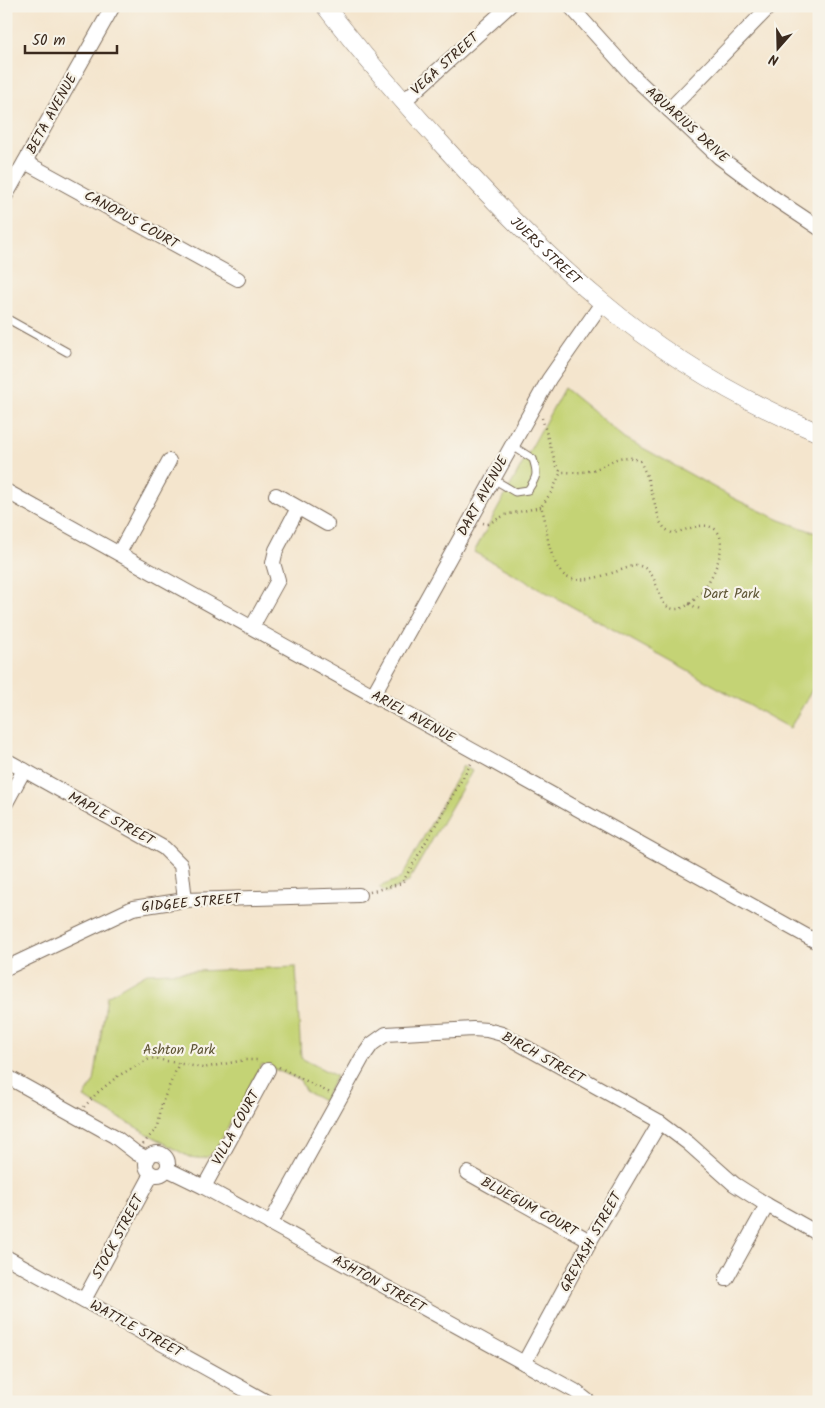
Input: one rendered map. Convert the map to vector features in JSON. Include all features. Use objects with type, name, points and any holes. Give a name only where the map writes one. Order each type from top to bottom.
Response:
[{"type":"street","name":"BETA AVENUE","points":[[6,195],[113,6]]},
{"type":"street","name":"JUERS STREET","points":[[325,6],[376,71],[487,194],[565,270],[602,303],[644,334],[714,380],[770,410],[819,433]]},
{"type":"street","name":"VEGA STREET","points":[[403,102],[509,6]]},
{"type":"street","name":"AQUARIUS DRIVE","points":[[570,6],[634,77],[719,157],[774,198],[819,228]]},
{"type":"street","points":[[668,110],[770,6]]},
{"type":"street","name":"CANOPUS COURT","points":[[25,162],[238,279]]},
{"type":"street","name":"DART AVENUE","points":[[374,695],[549,379],[602,303]]},
{"type":"street","points":[[119,553],[169,461]]},
{"type":"street","name":"ARIEL AVENUE","points":[[6,491],[819,943]]},
{"type":"street","points":[[276,495],[327,524]]},
{"type":"street","points":[[252,627],[278,580],[273,563],[276,550],[298,508]]},
{"type":"street","name":"MAPLE STREET","points":[[6,760],[164,848],[181,865],[185,900]]},
{"type":"street","points":[[6,804],[24,770]]},
{"type":"street","name":"GIDGEE STREET","points":[[6,968],[134,908],[185,900],[359,895]]},
{"type":"street","name":"BIRCH STREET","points":[[270,1224],[372,1044],[386,1034],[473,1029],[487,1030],[514,1041],[660,1122],[688,1143],[734,1184],[819,1234]]},
{"type":"street","name":"VILLA COURT","points":[[204,1187],[267,1064]]},
{"type":"street","points":[[6,1076],[114,1136],[142,1156],[152,1174],[158,1175],[166,1169],[168,1163],[162,1155],[142,1156]]},
{"type":"street","name":"GREYASH STREET","points":[[524,1363],[590,1241],[660,1122]]},
{"type":"street","name":"ASHTON STREET","points":[[166,1169],[204,1187],[575,1391],[589,1402]]},
{"type":"street","name":"BLUEGUM COURT","points":[[468,1172],[590,1241]]},
{"type":"street","name":"STOCK STREET","points":[[84,1300],[152,1174]]},
{"type":"street","points":[[726,1279],[767,1205]]},
{"type":"street","name":"WATTLE STREET","points":[[6,1257],[267,1402]]},
{"type":"lane","points":[[6,318],[67,352]]},
{"type":"lane","points":[[492,479],[515,492],[528,490],[536,480],[537,470],[533,459],[511,445]]},
{"type":"path","points":[[537,400],[556,465],[561,472]]},
{"type":"path","points":[[541,507],[553,558],[564,575],[580,581],[636,565],[643,566],[655,579],[662,600],[667,607],[674,609],[689,604],[701,594],[714,572],[721,546],[718,532],[712,527],[703,526],[672,533],[665,529],[660,522],[647,476],[640,461],[632,457],[623,456],[601,468],[586,472],[561,472]]},
{"type":"path","points":[[470,519],[488,524],[505,515],[541,507],[552,491],[561,472]]},
{"type":"path","points":[[706,586],[714,591]]},
{"type":"path","points":[[689,604],[702,610]]},
{"type":"path","points":[[359,895],[402,883],[477,752]]},
{"type":"path","points":[[76,1115],[97,1093],[118,1076],[150,1058],[203,1068],[252,1059],[298,1075],[340,1098]]},
{"type":"path","points":[[142,1156],[158,1127],[162,1103],[179,1063]]},
{"type":"green space","name":"Dart Park","points":[[564,388],[625,438],[735,499],[780,520],[819,534],[819,678],[790,728],[474,552]]},
{"type":"green space","points":[[463,766],[472,771],[408,882],[386,893],[379,887],[401,878]]},
{"type":"green space","name":"Ashton Park","points":[[296,967],[301,1058],[336,1076],[323,1101],[305,1091],[300,1080],[262,1064],[216,1149],[207,1157],[201,1158],[189,1157],[84,1098],[94,1081],[107,996],[147,973]]}]
